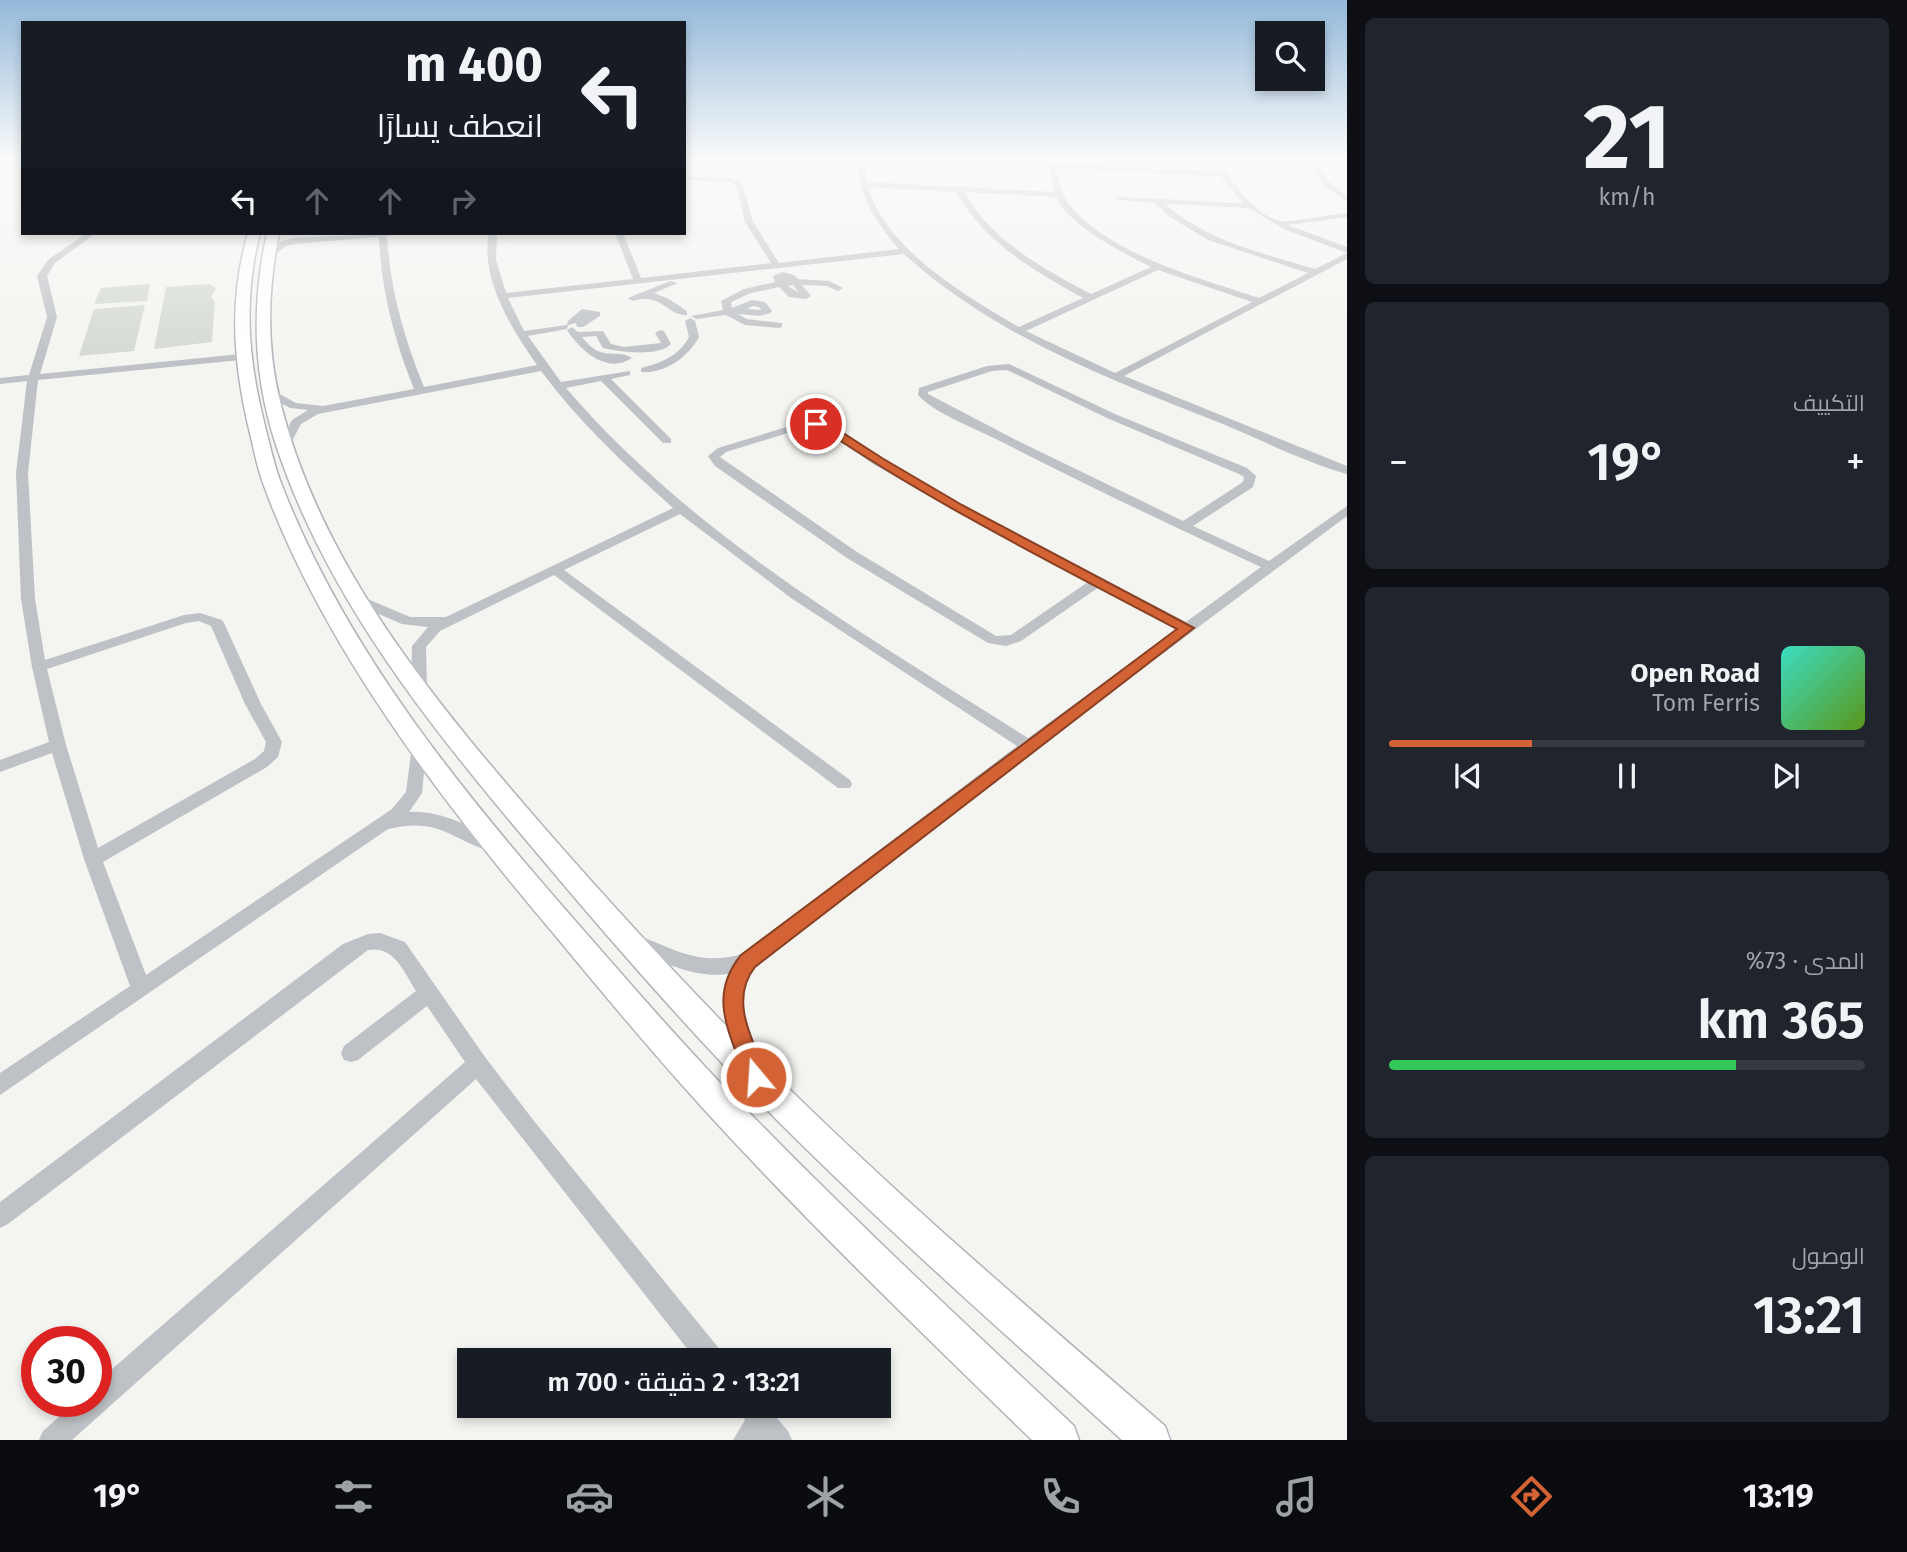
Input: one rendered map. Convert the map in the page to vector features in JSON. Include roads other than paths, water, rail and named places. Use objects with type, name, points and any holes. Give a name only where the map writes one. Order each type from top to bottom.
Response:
[{"type":"street","points":[[752,227],[793,296],[806,296],[796,283]]},
{"type":"street","points":[[886,227],[906,251],[950,287],[1020,330],[1115,377],[1347,470]]},
{"type":"street","points":[[988,227],[1006,244],[1043,270],[1091,298]]},
{"type":"street","points":[[1089,227],[1158,267],[1259,300]]},
{"type":"street","points":[[1194,227],[1215,240],[1315,272]]},
{"type":"street","points":[[1291,227],[1347,250]]},
{"type":"street","points":[[89,235],[58,256],[44,271],[42,281],[52,308],[52,317],[33,378],[24,447],[22,523],[28,599],[39,667],[58,745],[93,859],[141,989]]},
{"type":"street","points":[[254,235],[242,288],[241,357],[274,450],[295,473],[315,519],[358,600],[419,687],[506,800],[627,939],[756,1077],[903,1220],[1151,1440]]},
{"type":"street","points":[[294,235],[309,238]]},
{"type":"street","points":[[353,235],[309,238],[270,245],[261,327],[270,393],[277,497],[334,610],[419,743],[494,846],[673,1054],[766,1153],[917,1304],[1060,1440]]},
{"type":"street","points":[[383,235],[384,271],[390,307],[420,390]]},
{"type":"street","points":[[493,235],[491,264],[522,334],[543,367],[615,449],[704,528],[777,582],[1028,746]]},
{"type":"street","points":[[620,235],[638,281]]},
{"type":"street","points":[[503,296],[906,251]]},
{"type":"street","points":[[1115,377],[1347,256]]},
{"type":"street","points":[[1020,330],[1158,267]]},
{"type":"street","points":[[633,298],[666,285],[750,275]]},
{"type":"street","points":[[779,325],[745,322],[725,304],[735,294],[782,280],[796,283],[822,281],[838,288]]},
{"type":"street","points":[[573,328],[591,354],[627,362],[645,370],[673,360],[687,349],[694,337],[690,317],[671,303],[646,294]]},
{"type":"street","points":[[690,317],[732,312]]},
{"type":"street","points":[[522,334],[573,328],[599,334],[609,347],[627,362]]},
{"type":"street","points":[[559,386],[603,377],[627,362],[664,346],[666,344],[660,333]]},
{"type":"street","points":[[0,381],[241,357]]},
{"type":"street","points":[[274,450],[299,419],[325,408],[543,367]]},
{"type":"street","points":[[1184,527],[1251,482],[1250,476],[1024,375],[1004,369],[983,370],[939,385],[928,393],[936,404],[1059,469],[1184,527],[1269,566]]},
{"type":"street","points":[[603,377],[667,441]]},
{"type":"street","points":[[270,393],[299,407],[325,408]]},
{"type":"street","points":[[1097,582],[1012,640],[999,641],[970,627],[824,537],[727,468],[720,457],[732,447],[792,428],[815,427],[835,433],[957,507],[1187,628]]},
{"type":"street","points":[[277,497],[293,496],[303,514],[315,519]]},
{"type":"street","points":[[419,687],[419,646],[430,632],[452,618],[681,508]]},
{"type":"street","points":[[756,1077],[732,1010],[733,986],[737,975],[748,961],[1028,746],[1347,510]]},
{"type":"street","points":[[554,569],[844,785]]},
{"type":"street","points":[[358,600],[380,608],[394,618],[411,623],[432,623],[452,618]]},
{"type":"street","points":[[39,667],[171,624],[199,622],[220,630],[274,742],[272,753],[261,763],[248,768],[93,859]]},
{"type":"street","points":[[0,1085],[386,824],[398,814],[414,793],[419,743]]},
{"type":"street","points":[[0,766],[58,745]]},
{"type":"street","points":[[386,824],[411,818],[436,819],[494,846]]},
{"type":"street","points":[[627,939],[687,966],[712,969],[748,961]]},
{"type":"street","points":[[0,1216],[334,965],[375,950],[393,953],[406,961],[478,1064],[589,1209],[702,1348]]},
{"type":"street","points":[[351,1053],[428,993]]},
{"type":"street","points":[[112,1386],[478,1064]]},
{"type":"street","points":[[52,1440],[77,1417]]},
{"type":"street","points":[[752,1422],[779,1440]]}]
